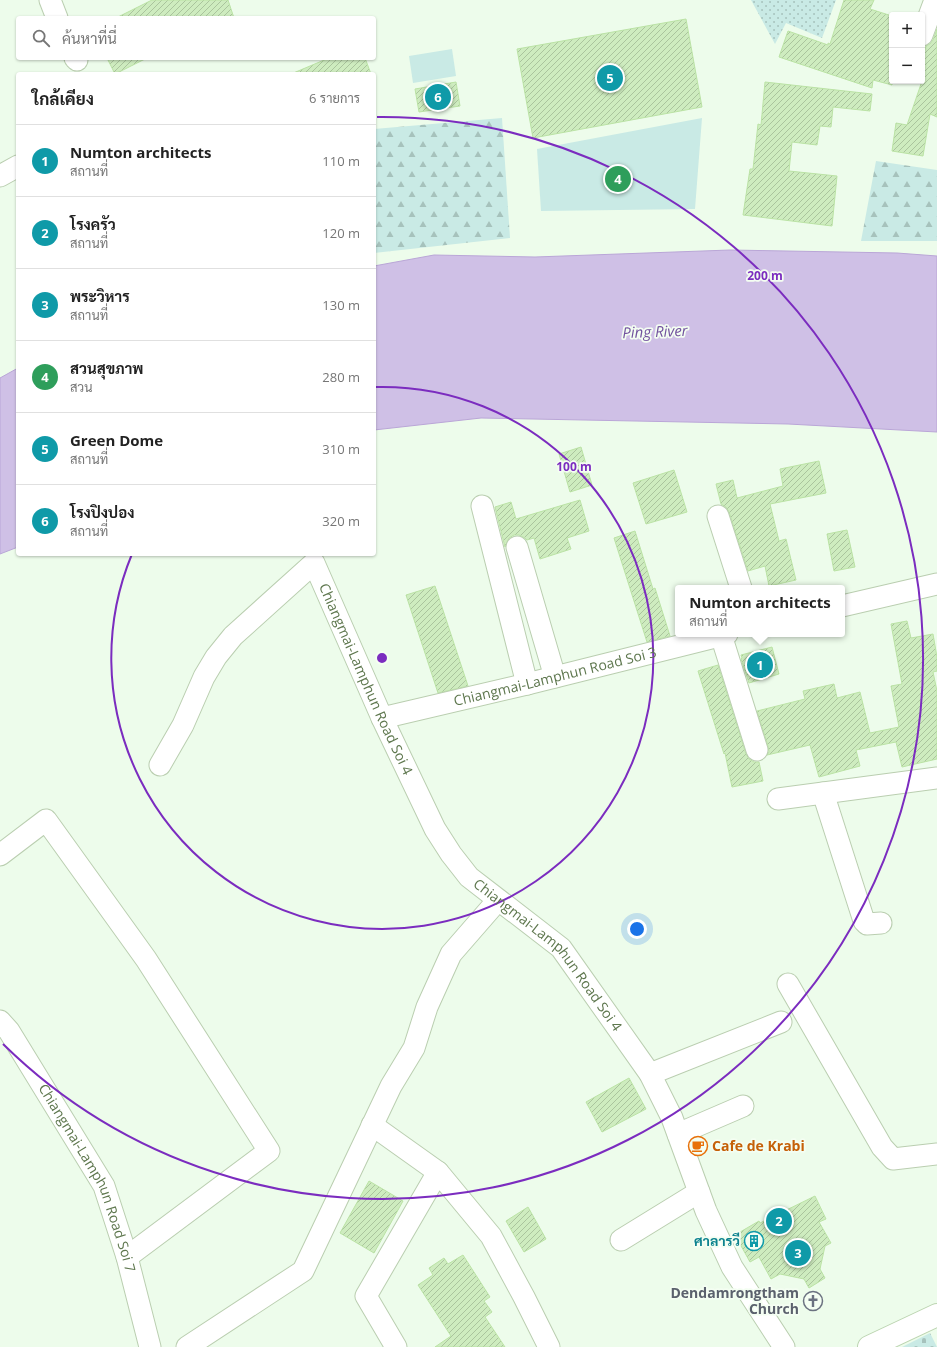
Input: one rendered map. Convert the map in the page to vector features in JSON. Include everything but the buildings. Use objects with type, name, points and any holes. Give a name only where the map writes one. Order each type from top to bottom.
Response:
[{"type":"main road","points":[[869,1347],[937,1314]]},
{"type":"street","points":[[50,0],[56,16]]},
{"type":"street","points":[[925,27],[935,0]]},
{"type":"street","points":[[0,176],[16,167]]},
{"type":"street","points":[[482,506],[527,684]]},
{"type":"street","points":[[718,516],[740,585]]},
{"type":"street","points":[[517,547],[555,677]]},
{"type":"street","name":"Chiangmai-Lamphun Road Soi 4","points":[[160,765],[183,725],[204,676],[216,657],[233,636],[314,563],[382,718],[435,829],[451,854],[469,877],[561,948],[650,1074],[672,1118],[706,1211],[732,1267],[784,1347]]},
{"type":"street","points":[[845,605],[937,584]]},
{"type":"street","name":"Chiangmai-Lamphun Road Soi 3","points":[[382,718],[716,637]]},
{"type":"street","points":[[725,637],[757,750]]},
{"type":"street","points":[[778,799],[937,778]]},
{"type":"street","points":[[823,793],[864,921],[867,924],[881,923]]},
{"type":"street","points":[[0,855],[46,820],[146,959],[269,1151],[127,1257]]},
{"type":"street","points":[[187,1347],[303,1271],[391,1086],[414,1048],[427,1007],[451,954],[498,900]]},
{"type":"street","points":[[788,984],[882,1147],[893,1158],[937,1154]]},
{"type":"street","name":"Chiangmai-Lamphun Road Soi 7","points":[[0,1021],[9,1032],[104,1186],[127,1257],[150,1347]]},
{"type":"street","points":[[650,1074],[781,1022]]},
{"type":"street","points":[[678,1134],[743,1106]]},
{"type":"street","points":[[372,1125],[438,1172],[491,1236],[549,1347]]},
{"type":"street","points":[[396,1347],[366,1296],[438,1172]]},
{"type":"street","points":[[621,1240],[699,1192]]},
{"type":"green space","points":[[751,0],[836,0],[822,38],[786,23],[775,44]]},
{"type":"green space","points":[[452,49],[456,76],[413,83],[409,56]]},
{"type":"green space","points":[[502,118],[510,238],[376,253],[376,129]]},
{"type":"green space","points":[[702,118],[695,209],[541,211],[537,149]]},
{"type":"green space","points":[[876,161],[937,170],[937,241],[861,241]]},
{"type":"green space","points":[[930,1333],[937,1347],[902,1347]]},
{"type":"water","name":"Ping River","points":[[730,250],[897,253],[937,256],[937,432],[788,424],[481,418],[376,430],[376,266],[434,255],[535,257]]},
{"type":"water","points":[[16,369],[16,548],[0,554],[0,378]]},
{"type":"place","name":"Green Dome","points":[[610,78]]},
{"type":"place","name":"โรงปิงปอง","points":[[438,97]]},
{"type":"place","name":"สวนสุขภาพ","points":[[618,179]]},
{"type":"place","name":"Numton architects","points":[[760,665]]},
{"type":"place","name":"Cafe de Krabi","points":[[698,1146]]},
{"type":"place","name":"โรงครัว","points":[[779,1221]]},
{"type":"place","name":"ศาลารวี","points":[[754,1241]]},
{"type":"place","name":"พระวิหาร","points":[[798,1253]]},
{"type":"place","name":"Dendamrongtham Church","points":[[813,1301]]}]
